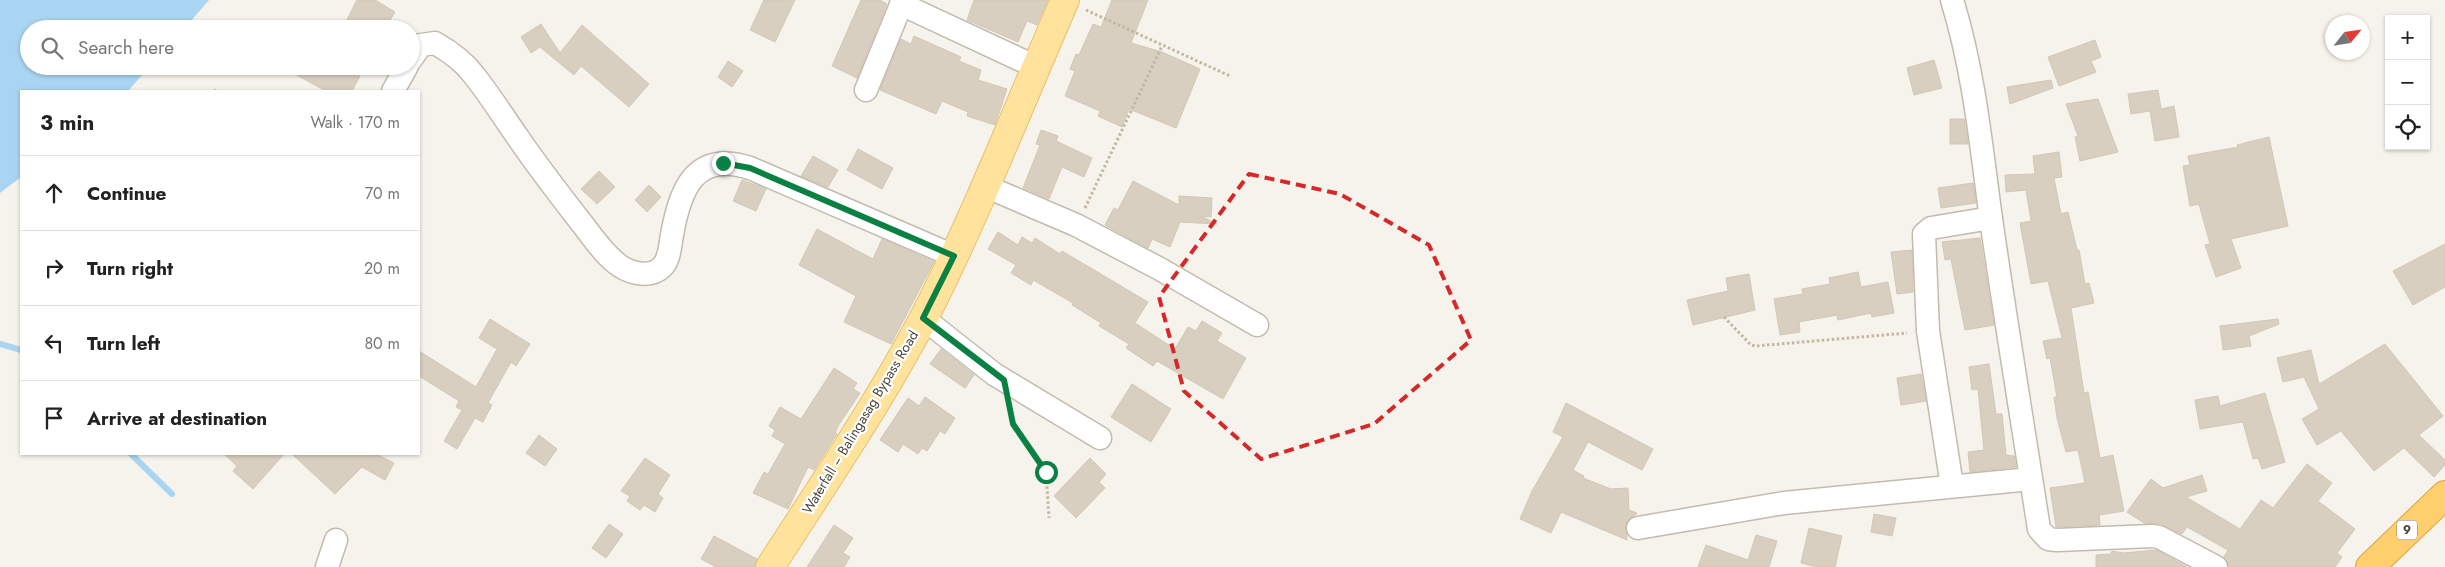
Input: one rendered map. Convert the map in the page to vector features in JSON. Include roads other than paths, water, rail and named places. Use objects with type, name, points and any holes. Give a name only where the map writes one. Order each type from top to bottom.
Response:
[{"type":"highway","name":"9","points":[[2370,567],[2445,495]]},
{"type":"main road","name":"Waterfall ‒ Balingasag Bypass Road","points":[[770,567],[862,423],[923,318],[954,256],[1065,0]]},
{"type":"street","points":[[1952,0],[1964,46],[1982,138],[1991,218],[2039,529],[2048,539],[2080,540],[2152,536],[2188,550],[2216,567]]},
{"type":"street","points":[[866,90],[902,2],[1036,67]]},
{"type":"street","points":[[420,46],[436,43],[472,72],[531,156],[601,248],[619,266],[634,273],[652,274],[662,267],[669,254],[677,209],[685,186],[694,175],[709,165],[723,163],[750,168],[954,256]]},
{"type":"street","points":[[394,90],[402,75]]},
{"type":"street","points":[[985,186],[1076,225],[1160,269],[1257,324]]},
{"type":"street","points":[[1952,486],[1928,331],[1925,231],[1931,228],[1991,218]]},
{"type":"street","points":[[923,318],[1004,380],[1100,438]]},
{"type":"street","points":[[1638,528],[1784,504],[2031,479]]},
{"type":"street","points":[[327,567],[336,540]]},
{"type":"water","points":[[0,0],[209,0],[192,20],[20,20],[20,75],[142,75],[129,90],[20,90],[20,178],[0,193]]},
{"type":"waterway","points":[[0,344],[20,350]]},
{"type":"waterway","points":[[132,455],[172,494]]}]
